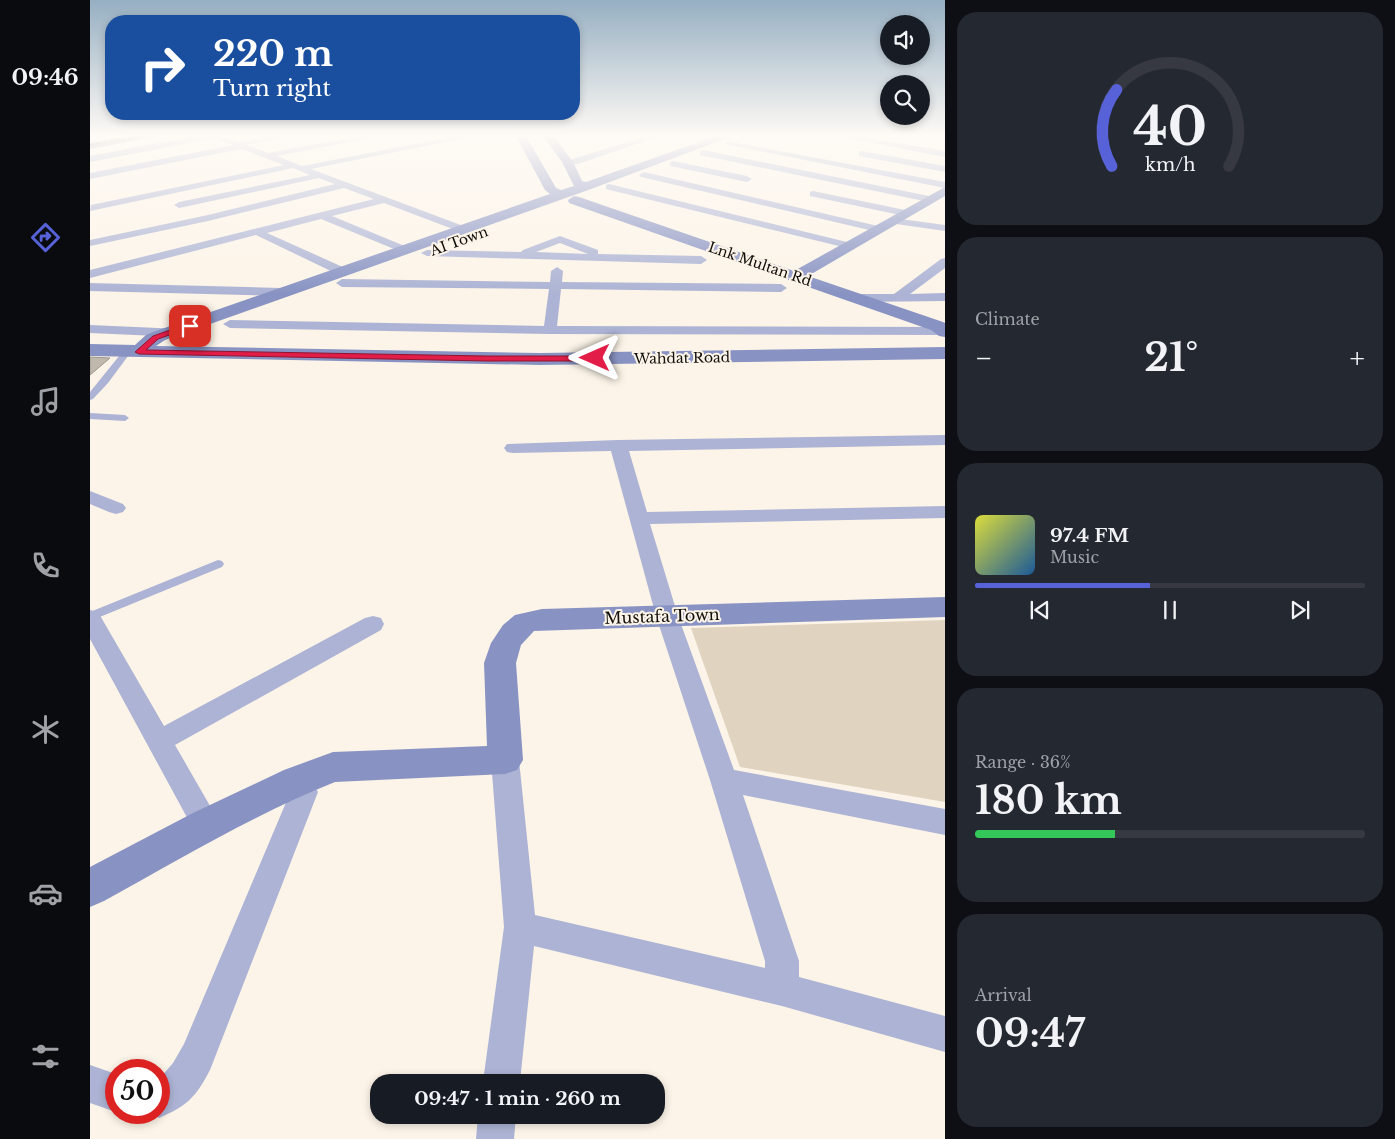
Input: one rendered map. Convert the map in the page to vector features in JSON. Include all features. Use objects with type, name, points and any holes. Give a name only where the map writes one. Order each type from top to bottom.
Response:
[{"type":"street","points":[[140,187],[208,218]]},
{"type":"street","points":[[91,208],[192,187]]},
{"type":"street","points":[[179,205],[263,187]]},
{"type":"street","points":[[90,243],[208,218],[336,187]]},
{"type":"street","points":[[350,187],[462,229]]},
{"type":"street","name":"Lnk Multan Rd","points":[[549,187],[561,200],[701,260],[906,331]]},
{"type":"street","points":[[90,329],[172,343],[281,292],[341,277],[403,249],[462,229],[561,200],[585,187]]},
{"type":"street","name":"AI Town","points":[[172,343],[230,324],[341,277],[427,253],[561,200],[608,187]]},
{"type":"street","points":[[610,187],[851,246]]},
{"type":"street","points":[[697,187],[878,229]]},
{"type":"street","points":[[871,187],[929,199]]},
{"type":"street","points":[[795,277],[945,191]]},
{"type":"street","points":[[813,194],[945,228]]},
{"type":"street","points":[[90,274],[383,200]]},
{"type":"street","name":"Lnk Multan Rd","points":[[561,200],[858,298],[937,326],[945,335]]},
{"type":"street","points":[[91,208],[165,255]]},
{"type":"street","points":[[321,215],[403,249]]},
{"type":"street","points":[[257,232],[341,277],[556,285],[781,288]]},
{"type":"street","points":[[438,237],[455,242]]},
{"type":"street","points":[[520,255],[560,239],[607,258]]},
{"type":"street","points":[[427,253],[701,260]]},
{"type":"street","points":[[550,330],[559,256]]},
{"type":"street","points":[[896,298],[945,262]]},
{"type":"street","points":[[90,287],[281,292]]},
{"type":"street","points":[[858,298],[945,297]]},
{"type":"street","points":[[230,324],[550,330],[906,331],[945,335]]},
{"type":"street","name":"Wahdat Road","points":[[90,350],[137,349],[172,343],[542,351],[945,335]]},
{"type":"street","name":"Wahdat Road","points":[[90,343],[137,349]]},
{"type":"street","name":"Wahdat Road","points":[[172,343],[540,359],[945,353]]},
{"type":"street","points":[[513,448],[945,440]]},
{"type":"street","points":[[618,445],[667,616],[724,780],[782,961],[782,989]]},
{"type":"street","points":[[90,497],[116,508]]},
{"type":"street","points":[[638,518],[945,512]]},
{"type":"street","name":"Mustafa Town","points":[[505,760],[500,663],[506,643],[525,622],[542,619],[945,607]]},
{"type":"street","points":[[90,618],[206,825]]},
{"type":"street","points":[[158,742],[373,624]]},
{"type":"street","points":[[90,888],[206,825],[297,781],[333,767],[505,760],[520,927],[502,1074]]},
{"type":"street","points":[[724,780],[945,822]]},
{"type":"street","points":[[170,1094],[185,1081],[197,1057],[304,792],[297,781]]},
{"type":"street","points":[[520,927],[782,989],[945,1034]]},
{"type":"street","points":[[90,1084],[105,1089]]},
{"type":"street","points":[[494,1139],[496,1124]]},
{"type":"lane","points":[[90,397],[137,349]]},
{"type":"lane","points":[[90,416],[125,418]]},
{"type":"lane","points":[[90,618],[218,564]]},
{"type":"shaded area","points":[[945,620],[945,802],[740,767],[691,628]]},
{"type":"building","points":[[90,357],[110,358],[90,375]]},
{"type":"route","points":[[190,326],[156,338],[139,352],[595,358]]}]
